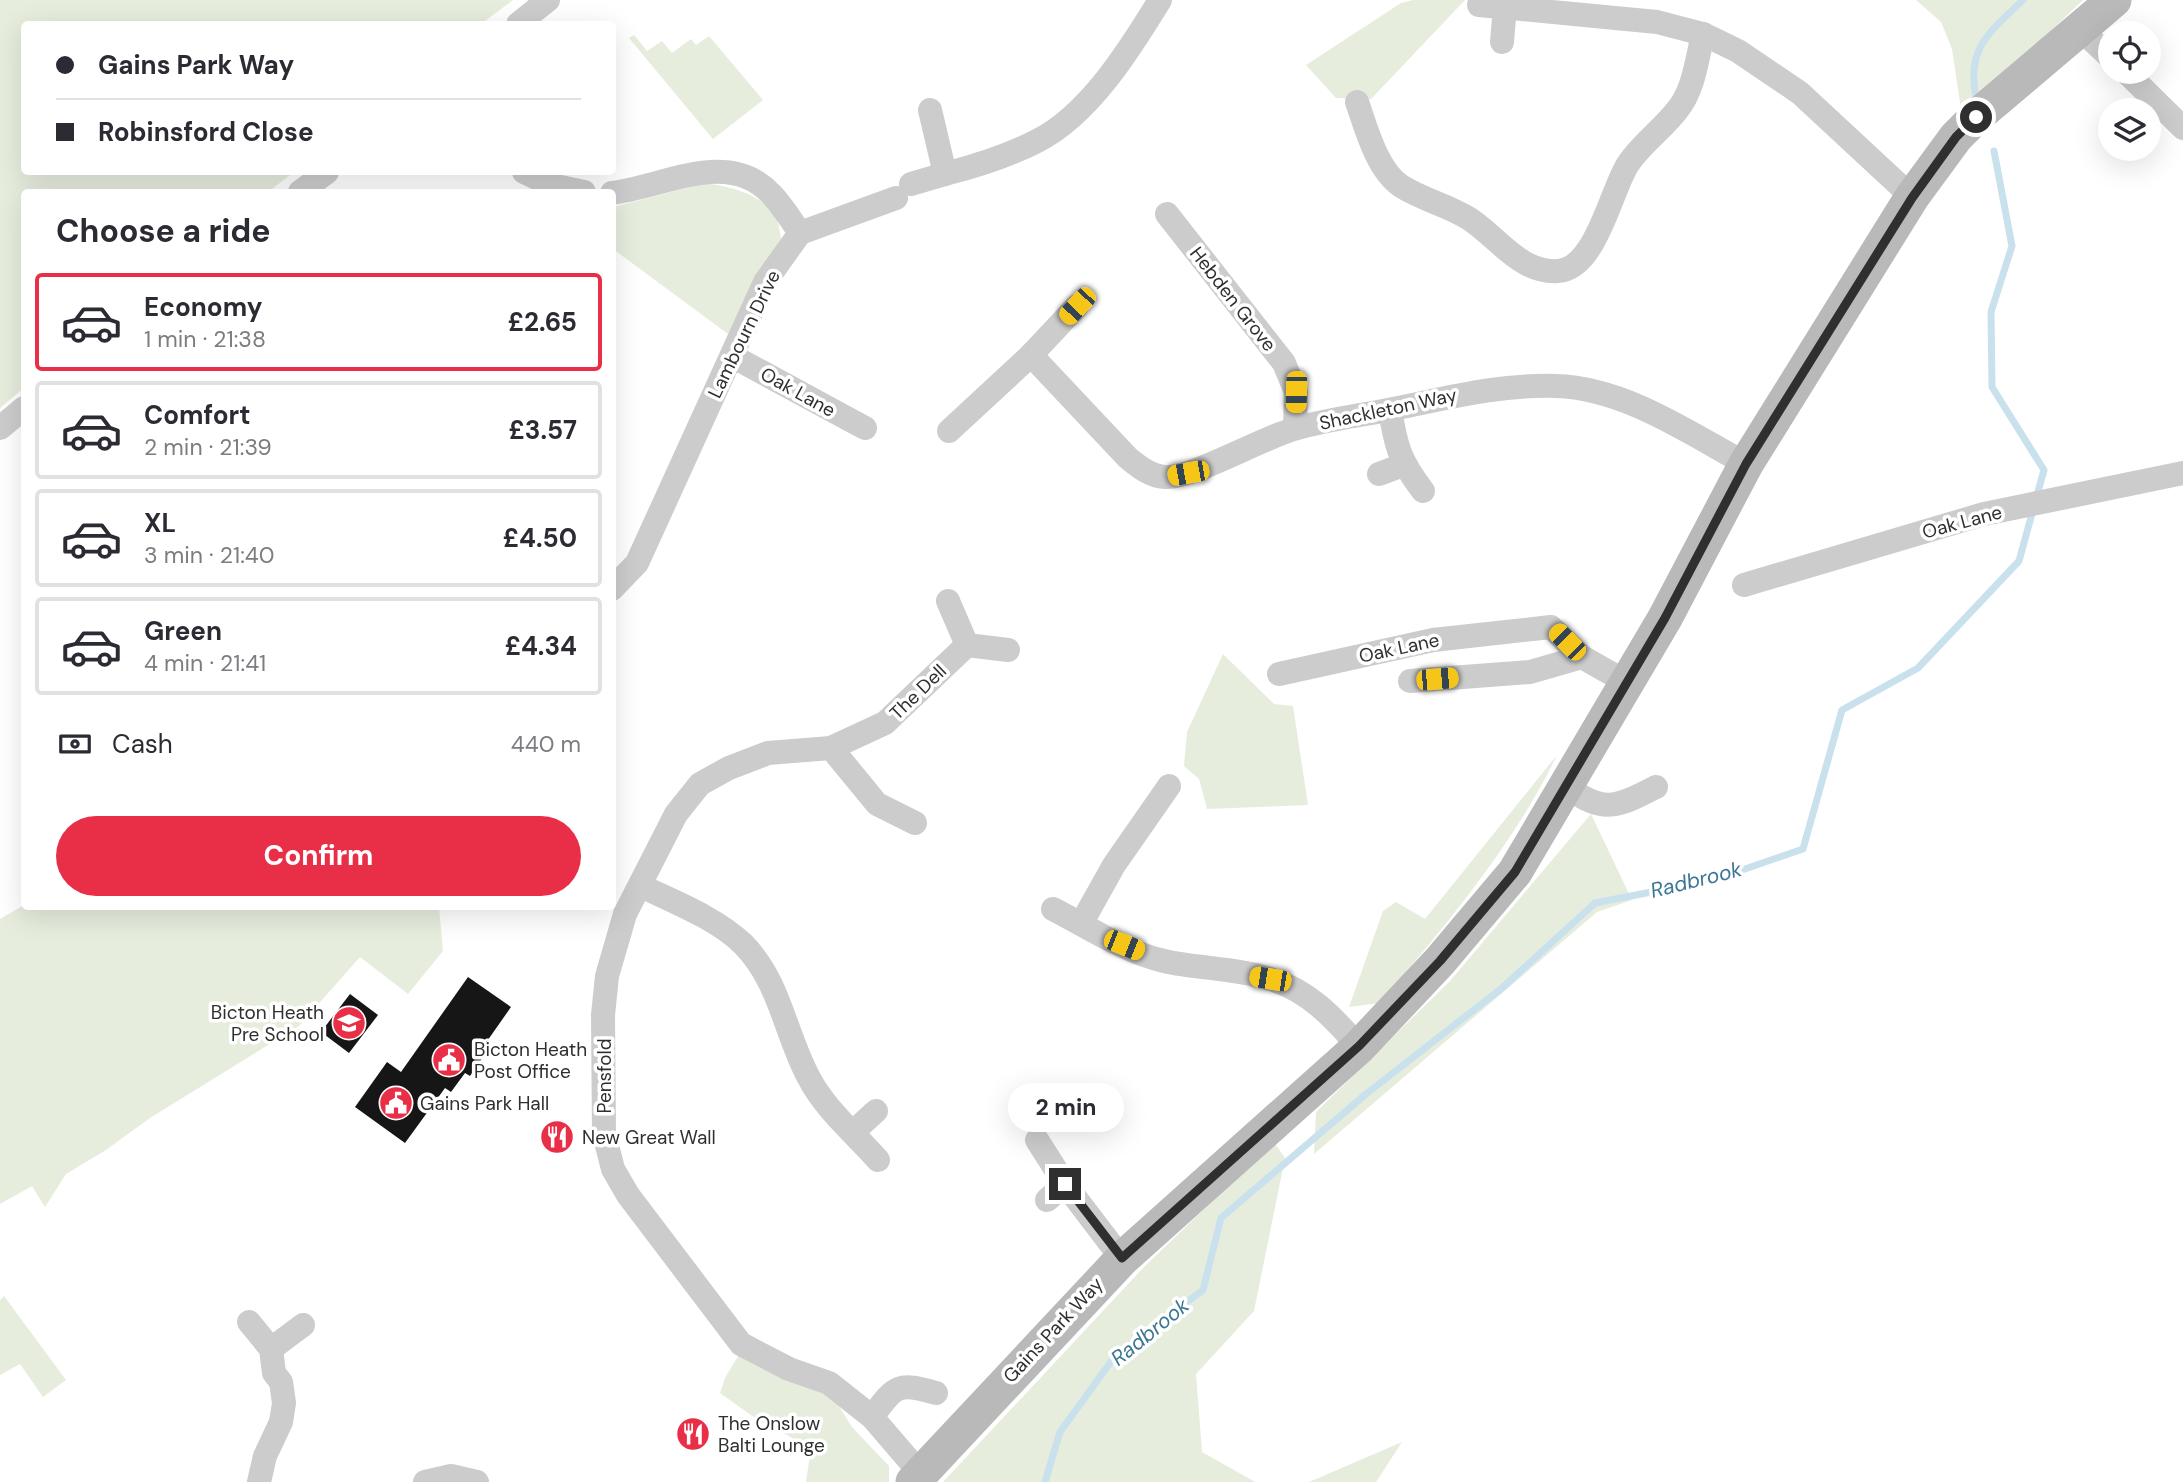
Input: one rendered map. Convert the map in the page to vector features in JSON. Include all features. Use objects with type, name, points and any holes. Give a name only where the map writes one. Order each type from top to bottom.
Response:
[{"type":"street","points":[[521,21],[548,0]]},
{"type":"street","points":[[616,191],[698,173],[724,172],[751,178],[771,193],[800,233],[945,174],[1007,155],[1039,140],[1069,118],[1099,87],[1136,39],[1160,0]]},
{"type":"street","name":"Gains Park Way","points":[[916,1477],[1122,1258],[1359,1046],[1440,961],[1515,872],[1690,574],[1746,464],[1912,198],[1956,137],[2079,27],[2114,0]]},
{"type":"street","points":[[1479,5],[1657,22],[1703,34],[1738,51],[1800,93],[1912,198]]},
{"type":"street","points":[[1502,41],[1505,6]]},
{"type":"street","points":[[2079,27],[2098,45]]},
{"type":"street","points":[[1357,103],[1372,150],[1399,185],[1469,218],[1508,253],[1537,267],[1559,271],[1581,260],[1604,218],[1626,167],[1639,148],[1678,109],[1691,83],[1703,34]]},
{"type":"street","points":[[2140,84],[2181,120]]},
{"type":"street","points":[[930,110],[945,174]]},
{"type":"street","points":[[304,189],[323,175]]},
{"type":"street","points":[[530,175],[551,185],[570,189]]},
{"type":"street","name":"Hebden Grove","points":[[1167,214],[1284,363],[1296,392],[1295,428]]},
{"type":"street","name":"Lambourn Drive","points":[[616,585],[637,563],[765,282],[800,233]]},
{"type":"street","points":[[949,431],[1031,355],[1077,306]]},
{"type":"street","name":"Shackleton Way","points":[[1031,355],[1128,458],[1143,470],[1165,477],[1188,473],[1256,441],[1295,428],[1508,387],[1556,386],[1591,390],[1643,409],[1746,464]]},
{"type":"street","name":"Oak Lane","points":[[732,356],[865,428]]},
{"type":"street","points":[[0,428],[21,410]]},
{"type":"street","points":[[1390,410],[1395,443],[1403,465],[1423,491]]},
{"type":"street","points":[[1380,474],[1403,465]]},
{"type":"street","name":"Oak Lane","points":[[1744,585],[1984,514],[2183,473]]},
{"type":"street","points":[[948,601],[967,645],[1008,650]]},
{"type":"street","name":"Oak Lane","points":[[1279,674],[1433,640],[1551,627],[1582,657],[1626,682]]},
{"type":"street","name":"The Dell","points":[[641,886],[676,814],[700,784],[729,768],[768,753],[831,748],[885,723],[967,645]]},
{"type":"street","points":[[1410,681],[1530,672],[1582,657]]},
{"type":"street","points":[[831,748],[877,804],[915,823]]},
{"type":"street","points":[[1081,923],[1114,865],[1169,786]]},
{"type":"street","points":[[1567,787],[1586,801],[1602,806],[1618,804],[1656,787]]},
{"type":"street","points":[[641,886],[694,912],[742,943],[758,963],[780,1000],[798,1055],[815,1088],[878,1160]]},
{"type":"street","name":"Pensfold","points":[[641,886],[625,914],[607,976],[603,1015],[604,1134],[612,1169],[628,1195],[741,1344],[789,1368],[829,1383],[872,1417],[916,1477]]},
{"type":"street","points":[[1053,908],[1101,935],[1162,961],[1270,979],[1300,993],[1328,1012],[1359,1046]]},
{"type":"street","points":[[853,1132],[876,1111]]},
{"type":"street","points":[[1037,1140],[1065,1184],[1122,1258]]},
{"type":"street","points":[[1046,1200],[1065,1184]]},
{"type":"street","points":[[249,1322],[271,1349],[274,1373],[281,1382],[284,1403],[281,1422],[265,1456],[259,1482]]},
{"type":"street","points":[[271,1349],[303,1325]]},
{"type":"street","points":[[872,1417],[895,1389],[911,1385],[936,1393]]},
{"type":"street","points":[[425,1482],[451,1476],[477,1482]]},
{"type":"green space","points":[[0,0],[513,0],[485,21],[21,21],[21,175],[290,175],[272,189],[21,189],[21,390],[0,408]]},
{"type":"green space","points":[[1413,0],[1465,0],[1371,99],[1336,98],[1306,65],[1401,3]]},
{"type":"green space","points":[[1916,0],[2083,0],[1962,116],[1952,49],[1941,22]]},
{"type":"green space","points":[[634,35],[647,51],[662,41],[672,53],[691,39],[696,45],[709,36],[763,100],[713,139],[629,38]]},
{"type":"green space","points":[[705,183],[745,192],[769,209],[776,217],[781,239],[728,334],[616,251],[616,206]]},
{"type":"green space","points":[[1223,654],[1274,704],[1293,706],[1308,805],[1207,809],[1199,779],[1184,766],[1187,732]]},
{"type":"green space","points":[[1557,755],[1499,853],[1429,945],[1380,1003],[1349,1007],[1383,911],[1396,902],[1425,919]]},
{"type":"green space","points":[[1591,814],[1632,900],[1597,912],[1314,1154],[1316,1112],[1450,981]]},
{"type":"green space","points":[[21,907],[21,910],[439,910],[443,951],[408,994],[360,957],[299,1026],[150,1118],[106,1150],[66,1174],[45,1207],[32,1186],[0,1204],[0,919]]},
{"type":"green space","points":[[1274,1142],[1285,1158],[1254,1311],[1196,1374],[1202,1452],[1255,1482],[943,1482],[1144,1267]]},
{"type":"green space","points":[[4,1296],[66,1380],[43,1397],[20,1364],[0,1375],[0,1300]]},
{"type":"green space","points":[[740,1353],[829,1390],[852,1427],[889,1466],[889,1482],[806,1482],[811,1448],[755,1418],[720,1393],[725,1378]]},
{"type":"green space","points":[[1402,1442],[1376,1482],[1309,1482]]},
{"type":"building","points":[[468,977],[511,1007],[483,1047],[487,1051],[470,1076],[465,1073],[451,1092],[445,1088],[405,1143],[355,1107],[387,1062],[401,1072]]},
{"type":"building","name":"Bicton Heath Pre School","points":[[350,994],[378,1015],[349,1053],[321,1032]]},
{"type":"waterway","name":"Radbrook","points":[[1976,97],[1974,65],[1983,42],[2023,0]]},
{"type":"waterway","name":"Radbrook","points":[[1994,151],[2012,246],[1991,312],[1992,387],[2044,470],[2036,499]]},
{"type":"waterway","name":"Radbrook","points":[[1045,1482],[1060,1432],[1115,1356],[1203,1290],[1221,1218],[1366,1094],[1502,988],[1595,903],[1713,880],[1803,849],[1842,710],[1918,668],[2019,561],[2033,510]]},
{"type":"place","name":"Bicton Heath Pre School","points":[[349,1023]]},
{"type":"place","name":"Bicton Heath Post Office","points":[[449,1060]]},
{"type":"place","name":"Gains Park Hall","points":[[396,1103]]},
{"type":"place","name":"New Great Wall","points":[[557,1137]]},
{"type":"place","name":"The Onslow Balti Lounge","points":[[693,1434]]},
{"type":"route","points":[[1065,1184],[1122,1258],[1359,1046],[1440,961],[1515,872],[1690,574],[1746,464],[1912,198],[1956,137],[1976,117]]}]
